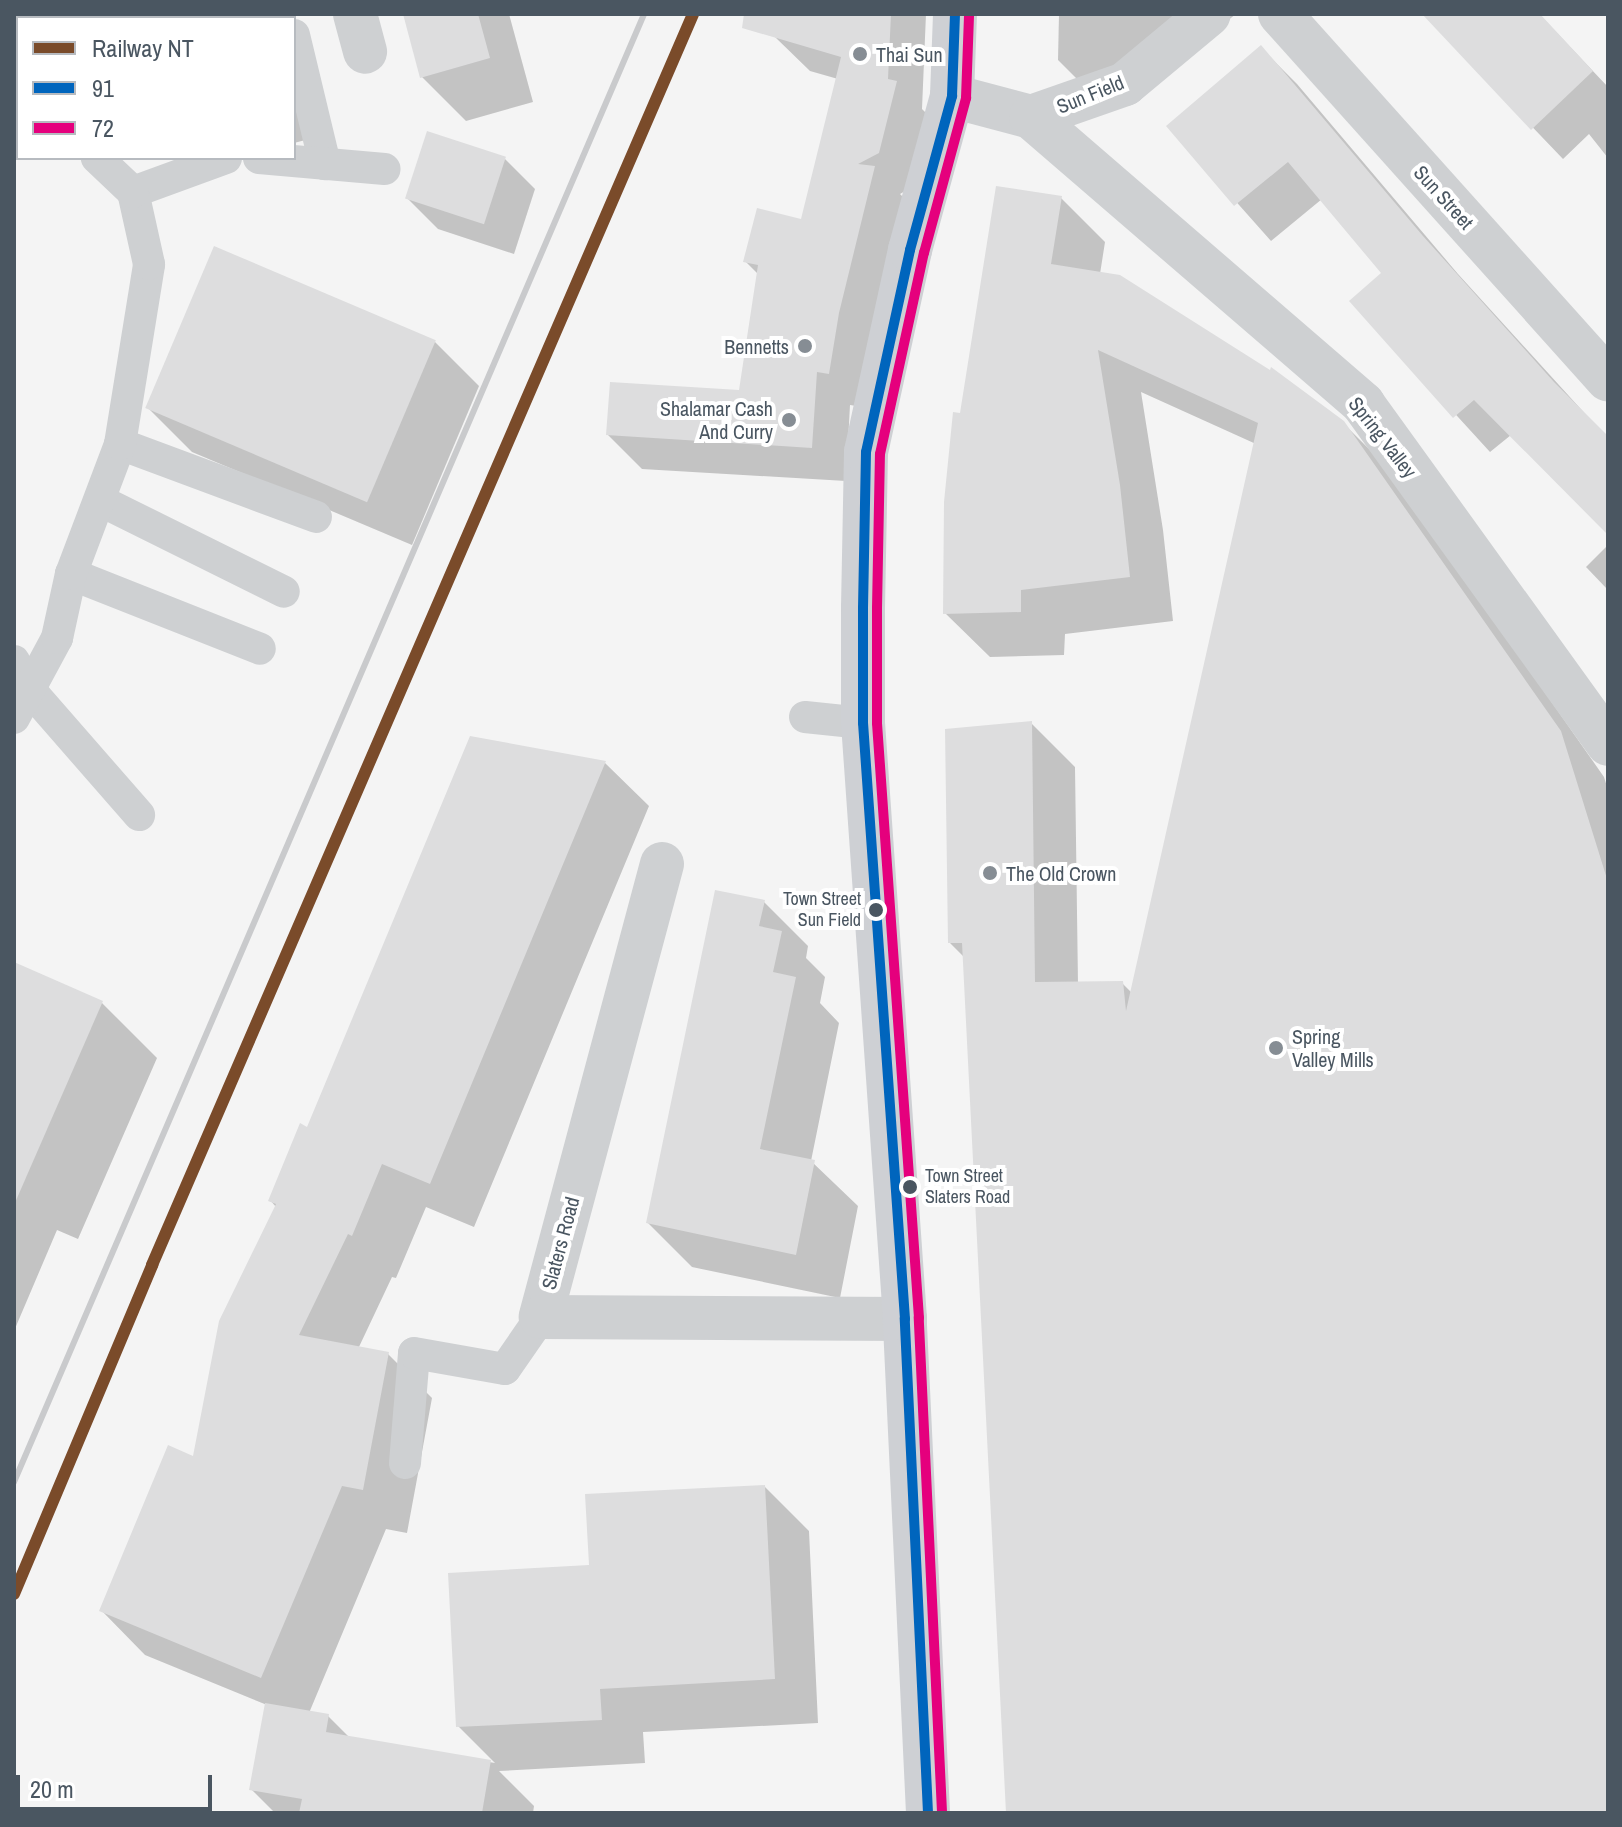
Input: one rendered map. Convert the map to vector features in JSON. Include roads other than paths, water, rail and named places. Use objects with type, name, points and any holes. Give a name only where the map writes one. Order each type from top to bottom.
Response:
[{"type":"main road","points":[[928,1813],[905,1319],[863,723],[866,452],[910,250],[952,96],[955,14]]},
{"type":"street","name":"Sun Field","points":[[952,96],[1031,117],[1125,84],[1209,14]]},
{"type":"street","name":"Sun Street","points":[[1280,14],[1608,379]]},
{"type":"street","name":"Spring Valley","points":[[1031,117],[1363,404],[1603,724]]},
{"type":"street","name":"Slaters Road","points":[[662,864],[541,1317],[905,1319]]},
{"type":"lane","points":[[296,43],[325,164]]},
{"type":"lane","points":[[14,76],[16,54]]},
{"type":"lane","points":[[14,718],[57,638],[71,574],[120,444],[149,264],[133,192],[99,160]]},
{"type":"lane","points":[[133,192],[221,160]]},
{"type":"lane","points":[[281,160],[385,169]]},
{"type":"lane","points":[[120,444],[316,517]]},
{"type":"lane","points":[[101,501],[284,592]]},
{"type":"lane","points":[[71,574],[260,649]]},
{"type":"lane","points":[[14,661],[30,690],[139,815]]},
{"type":"lane","points":[[805,717],[863,723]]},
{"type":"lane","points":[[405,1463],[414,1353],[505,1369],[541,1317]]},
{"type":"railway","points":[[14,1482],[644,14]]},
{"type":"rail line","name":"NT","points":[[14,1594],[152,1265],[693,14]]},
{"type":"place","name":"Thai Sun","points":[[860,54]]},
{"type":"place","name":"Bennetts","points":[[805,346]]},
{"type":"place","name":"Shalamar Cash And Curry","points":[[789,420]]},
{"type":"place","name":"The Old Crown","points":[[990,873]]},
{"type":"place","name":"Town Street Sun Field","points":[[876,910]]},
{"type":"place","name":"Spring Valley Mills","points":[[1276,1048]]},
{"type":"place","name":"Town Street Slaters Road","points":[[910,1187]]}]
